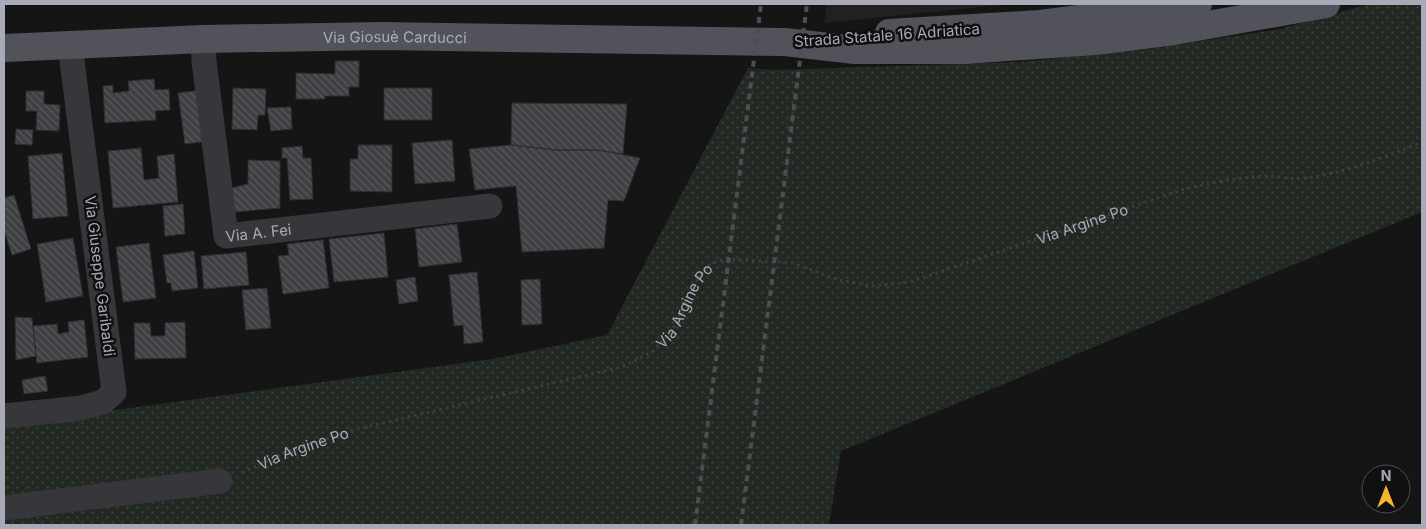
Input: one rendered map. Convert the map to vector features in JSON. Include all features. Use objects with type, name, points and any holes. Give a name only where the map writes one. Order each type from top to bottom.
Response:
[{"type":"main road","name":"Strada Statale 16 Adriatica","points":[[786,42],[856,34],[1040,24],[1198,4]]},
{"type":"main road","name":"Strada Statale 16 Adriatica","points":[[1174,31],[1207,4]]},
{"type":"main road","name":"Strada Statale 16 Adriatica","points":[[786,42],[855,50],[965,50],[1095,41],[1174,31],[1326,4]]},
{"type":"main road","name":"Via Giosuè Carducci","points":[[4,48],[203,39],[381,36],[786,42]]},
{"type":"street","points":[[904,32],[945,22],[1106,4]]},
{"type":"street","name":"Via A. Fei","points":[[203,39],[204,61],[226,236],[490,206]]},
{"type":"street","name":"Via Giuseppe Garibaldi","points":[[4,416],[81,408],[103,402],[114,392],[70,44]]},
{"type":"street","points":[[4,508],[220,482]]},
{"type":"path","name":"Via Argine Po","points":[[220,482],[284,453],[353,430],[622,366],[652,352],[672,331],[694,284],[710,264],[725,259],[793,263],[839,280],[872,286],[910,282],[1184,189],[1205,184],[1265,176],[1302,179],[1325,175],[1359,167],[1422,142]]},
{"type":"shaded area","points":[[827,4],[1010,4],[824,23]]},
{"type":"shaded area","points":[[1370,4],[1422,4],[1422,212],[841,451],[829,525],[4,525],[4,425],[492,359],[607,335],[748,68],[776,70],[1020,62],[1148,49],[1280,29]]},
{"type":"building","points":[[335,61],[359,61],[359,87],[349,87],[349,96],[325,96],[325,99],[296,99],[296,73],[335,74]]},
{"type":"building","points":[[154,79],[155,90],[169,89],[170,110],[155,111],[156,120],[105,123],[103,86],[113,85],[113,93],[129,91],[128,81]]},
{"type":"building","points":[[233,88],[266,89],[265,115],[258,115],[257,130],[232,129]]},
{"type":"building","points":[[384,88],[432,88],[432,120],[384,120]]},
{"type":"building","points":[[202,90],[209,141],[185,144],[178,93]]},
{"type":"building","points":[[26,91],[44,91],[44,104],[60,105],[59,131],[36,130],[37,111],[26,111]]},
{"type":"building","points":[[512,103],[627,104],[623,154],[597,150],[556,150],[511,145]]},
{"type":"building","points":[[291,107],[292,129],[271,131],[267,108]]},
{"type":"building","points":[[16,129],[33,130],[32,145],[15,144]]},
{"type":"building","points":[[452,140],[455,181],[415,184],[412,143]]},
{"type":"building","points":[[358,145],[392,145],[392,192],[350,191],[350,159],[358,159]]},
{"type":"building","points":[[511,145],[556,150],[597,150],[640,158],[624,201],[608,200],[604,248],[522,252],[516,186],[475,190],[469,149]]},
{"type":"building","points":[[302,146],[303,158],[311,158],[313,199],[290,200],[287,158],[282,158],[282,148]]},
{"type":"building","points":[[141,148],[144,180],[159,178],[157,156],[174,154],[178,202],[113,208],[108,151]]},
{"type":"building","points":[[62,153],[68,216],[33,219],[28,156]]},
{"type":"building","points":[[248,160],[280,161],[280,208],[235,212],[232,188],[248,184]]},
{"type":"building","points":[[14,195],[31,249],[12,255],[4,230],[4,198]]},
{"type":"building","points":[[183,204],[185,234],[165,236],[163,206]]},
{"type":"building","points":[[457,224],[462,262],[419,267],[415,229]]},
{"type":"building","points":[[384,233],[388,277],[334,282],[329,239]]},
{"type":"building","points":[[73,238],[83,296],[46,302],[37,244]]},
{"type":"building","points":[[323,240],[329,288],[283,294],[278,256],[289,255],[287,244]]},
{"type":"building","points":[[149,243],[156,298],[123,302],[116,247]]},
{"type":"building","points":[[194,251],[198,288],[172,291],[171,283],[167,283],[163,255]]},
{"type":"building","points":[[246,252],[249,285],[204,289],[201,256]]},
{"type":"building","points":[[477,272],[483,342],[464,344],[463,325],[454,326],[449,275]]},
{"type":"building","points":[[415,277],[418,301],[399,304],[396,280]]},
{"type":"building","points":[[540,279],[542,324],[522,325],[521,280]]},
{"type":"building","points":[[267,288],[271,328],[246,330],[242,290]]},
{"type":"building","points":[[15,317],[32,318],[36,356],[16,360]]},
{"type":"building","points":[[84,320],[88,357],[37,363],[33,326],[57,324],[58,334],[69,332],[68,322]]},
{"type":"building","points":[[185,322],[186,358],[135,359],[134,323],[150,323],[151,336],[165,336],[165,323]]},
{"type":"building","points":[[45,376],[48,391],[24,394],[22,380]]},
{"type":"railway","points":[[695,525],[761,4]]},
{"type":"railway","points":[[741,525],[807,4]]}]
